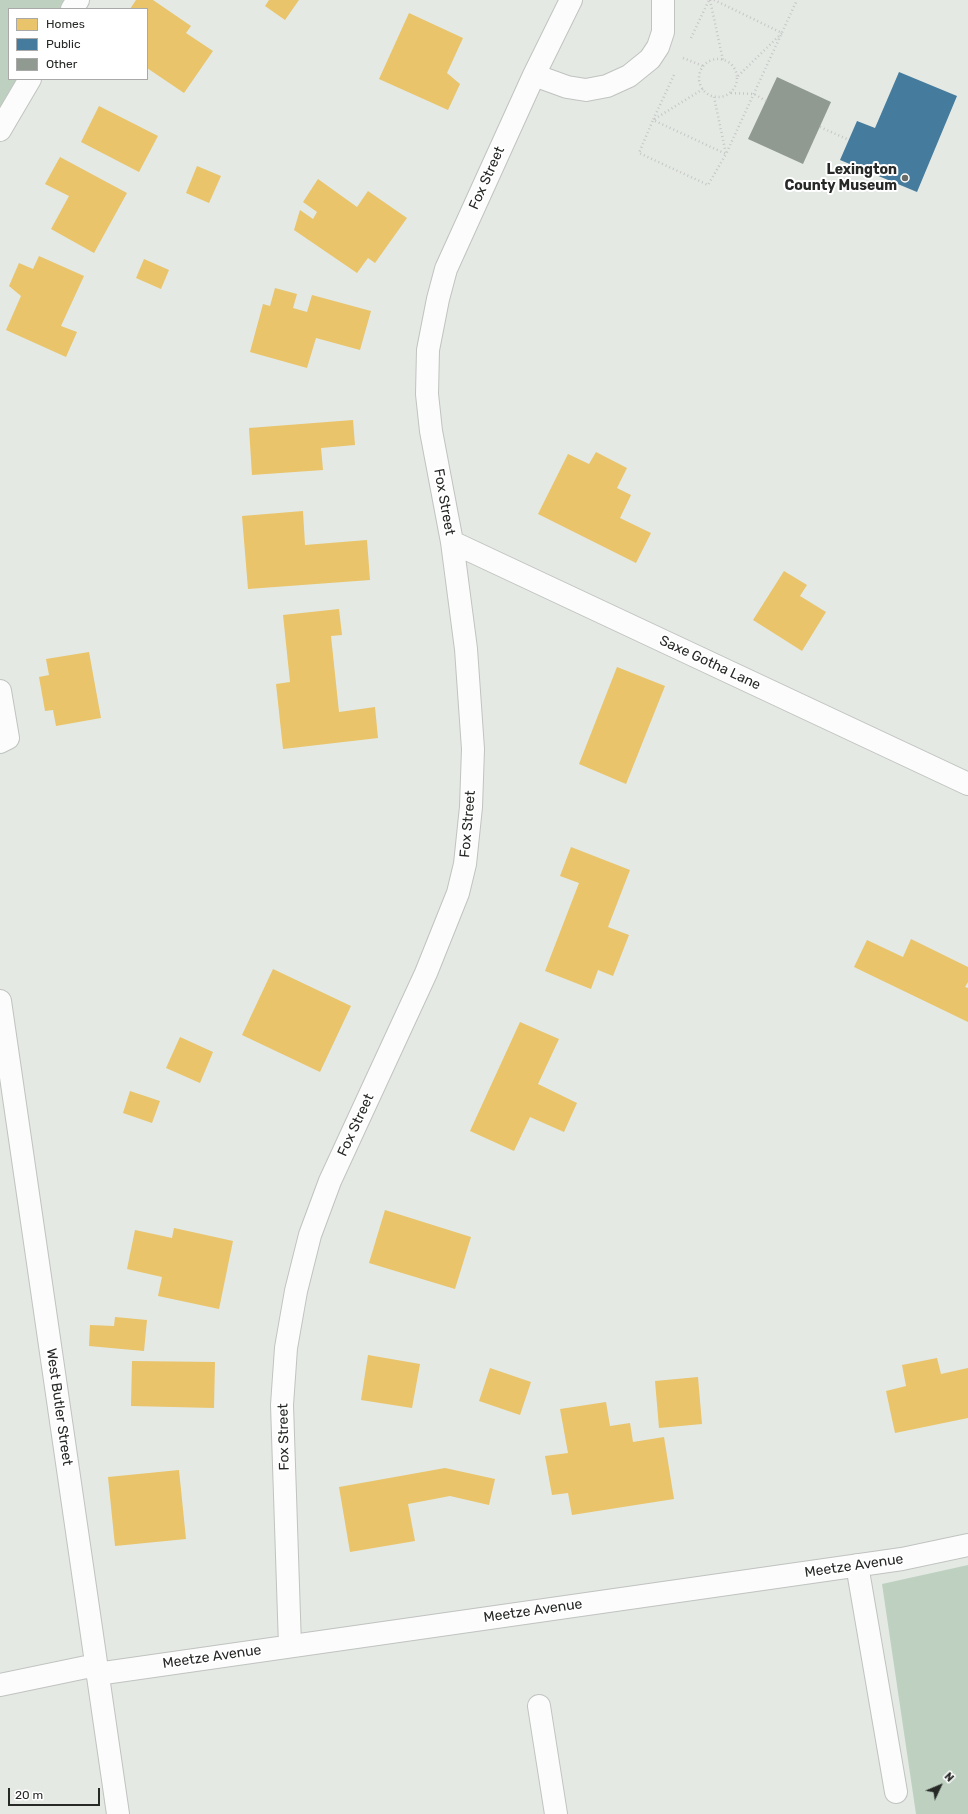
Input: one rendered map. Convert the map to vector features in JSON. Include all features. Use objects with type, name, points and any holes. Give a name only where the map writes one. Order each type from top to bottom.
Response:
[{"type":"street","name":"Fox Street","points":[[290,1646],[282,1405],[286,1348],[296,1291],[310,1235],[330,1181],[426,973],[458,893],[465,864],[471,807],[473,749],[466,649],[452,542],[431,431],[427,394],[428,350],[438,299],[446,270],[534,75],[571,0]]},
{"type":"street","points":[[534,75],[567,88],[586,90],[608,86],[629,76],[650,59],[658,47],[663,32],[663,0]]},
{"type":"street","points":[[0,130],[29,80]]},
{"type":"street","name":"Saxe Gotha Lane","points":[[452,542],[968,784]]},
{"type":"street","points":[[0,691],[8,738],[0,742]]},
{"type":"street","name":"West Butler Street","points":[[0,1001],[118,1814]]},
{"type":"street","name":"Meetze Avenue","points":[[0,1685],[97,1670],[290,1646],[902,1559],[968,1545]]},
{"type":"street","points":[[857,1565],[896,1792]]},
{"type":"street","points":[[539,1706],[556,1814]]},
{"type":"path","points":[[689,43],[710,0]]},
{"type":"path","points":[[710,0],[723,60]]},
{"type":"path","points":[[714,0],[782,33]]},
{"type":"path","points":[[676,71],[639,153],[708,185],[726,154],[797,0]]},
{"type":"path","points":[[738,77],[782,33]]},
{"type":"path","points":[[679,64],[682,57]]},
{"type":"path","points":[[730,93],[737,84],[738,77],[734,67],[729,62],[717,59],[708,62],[703,66],[700,76],[703,89],[708,94],[714,97],[721,97],[730,93],[754,94],[766,101]]},
{"type":"path","points":[[653,120],[703,89]]},
{"type":"path","points":[[714,97],[726,154]]},
{"type":"path","points":[[653,120],[726,154]]},
{"type":"path","points":[[820,127],[849,140]]},
{"type":"green space","points":[[0,0],[78,0],[73,8],[8,8],[8,80],[29,80],[0,130]]},
{"type":"green space","points":[[968,1565],[968,1814],[916,1814],[882,1584]]},
{"type":"building: Homes","points":[[136,0],[153,0],[191,26],[186,33],[213,51],[184,93],[148,69],[148,8],[131,8]]},
{"type":"building: Homes","points":[[269,0],[299,0],[285,20],[265,6]]},
{"type":"building: Homes","points":[[409,13],[463,38],[447,73],[460,84],[448,110],[379,79]]},
{"type":"building: Homes","points":[[99,106],[158,136],[139,172],[81,142]]},
{"type":"building: Homes","points":[[60,157],[127,193],[94,253],[51,229],[69,196],[45,184]]},
{"type":"building: Homes","points":[[197,166],[221,176],[209,203],[186,193]]},
{"type":"building: Homes","points":[[318,179],[357,207],[368,191],[407,218],[375,263],[368,258],[357,273],[294,230],[300,210],[313,219],[317,212],[303,202]]},
{"type":"building: Homes","points":[[39,256],[84,276],[61,326],[77,332],[66,357],[6,330],[21,296],[9,286],[19,263],[33,269]]},
{"type":"building: Homes","points":[[144,259],[169,270],[161,289],[136,278]]},
{"type":"building: Homes","points":[[275,288],[297,294],[293,308],[307,312],[312,295],[371,311],[360,350],[316,338],[307,368],[250,352],[263,304],[270,306]]},
{"type":"building: Homes","points":[[353,420],[355,445],[321,448],[323,470],[252,475],[249,428]]},
{"type":"building: Homes","points":[[596,452],[627,468],[617,488],[631,495],[620,518],[651,533],[636,563],[538,514],[568,454],[589,464]]},
{"type":"building: Homes","points":[[303,511],[305,545],[367,540],[370,580],[248,589],[242,516]]},
{"type":"building: Homes","points":[[784,571],[807,585],[800,596],[826,612],[802,651],[753,620]]},
{"type":"building: Homes","points":[[339,609],[342,635],[331,636],[339,712],[375,707],[378,738],[283,749],[276,684],[290,682],[283,615]]},
{"type":"building: Homes","points":[[89,652],[101,718],[56,726],[53,710],[45,711],[39,677],[49,675],[46,659]]},
{"type":"building: Homes","points":[[617,667],[665,686],[626,784],[579,764]]},
{"type":"building: Homes","points":[[571,847],[630,870],[608,927],[629,935],[613,976],[598,970],[591,989],[545,971],[579,883],[560,876]]},
{"type":"building: Homes","points":[[911,939],[968,967],[968,982],[965,987],[968,988],[968,1022],[854,967],[867,940],[903,957]]},
{"type":"building: Homes","points":[[273,969],[351,1006],[320,1072],[242,1035]]},
{"type":"building: Homes","points":[[520,1022],[559,1039],[538,1084],[577,1103],[564,1132],[530,1117],[514,1151],[470,1131]]},
{"type":"building: Homes","points":[[180,1037],[213,1052],[200,1083],[166,1068]]},
{"type":"building: Homes","points":[[130,1091],[160,1101],[152,1123],[123,1113]]},
{"type":"building: Homes","points":[[385,1210],[471,1237],[455,1289],[369,1263]]},
{"type":"building: Homes","points":[[174,1228],[233,1241],[219,1309],[158,1296],[162,1277],[127,1269],[135,1230],[172,1238]]},
{"type":"building: Homes","points":[[115,1317],[147,1320],[144,1351],[89,1346],[90,1325],[114,1326]]},
{"type":"building: Homes","points":[[368,1355],[420,1364],[412,1408],[361,1400]]},
{"type":"building: Homes","points":[[937,1358],[941,1374],[968,1368],[968,1418],[895,1433],[886,1391],[906,1386],[902,1365]]},
{"type":"building: Homes","points":[[132,1361],[215,1362],[214,1408],[131,1406]]},
{"type":"building: Homes","points":[[490,1368],[531,1382],[520,1415],[479,1401]]},
{"type":"building: Homes","points":[[698,1377],[702,1424],[659,1428],[655,1381]]},
{"type":"building: Homes","points":[[606,1402],[610,1426],[630,1423],[633,1442],[664,1437],[674,1499],[572,1515],[568,1493],[552,1495],[545,1456],[568,1453],[560,1409]]},
{"type":"building: Homes","points":[[445,1468],[495,1479],[489,1505],[450,1496],[408,1504],[415,1541],[350,1552],[339,1487]]},
{"type":"building: Homes","points":[[179,1470],[186,1539],[115,1546],[108,1477]]},
{"type":"building: Public","points":[[899,72],[957,96],[917,192],[840,160],[857,121],[875,128]]},
{"type":"building: Other","points":[[777,77],[831,102],[803,164],[748,139]]},
{"type":"place","name":"Lexington County Museum","points":[[905,178]]}]
